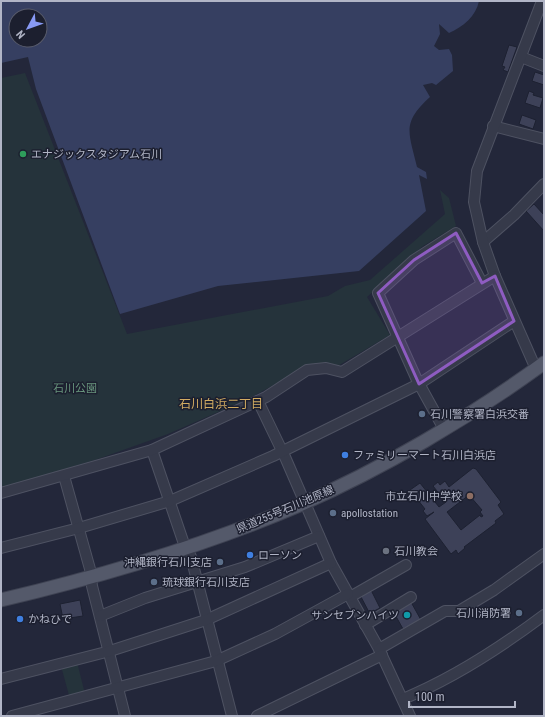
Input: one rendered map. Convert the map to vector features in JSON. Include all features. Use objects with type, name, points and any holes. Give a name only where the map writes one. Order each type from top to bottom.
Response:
[{"type":"main road","name":"県道255号石川池原線","points":[[1,600],[91,578],[188,548],[305,503],[361,475],[444,429],[540,366]]},
{"type":"street","points":[[540,366],[514,321],[495,276],[483,242],[474,202],[477,171],[493,126],[542,4]]},
{"type":"street","points":[[521,57],[544,66]]},
{"type":"street","points":[[493,126],[544,140]]},
{"type":"street","points":[[483,242],[514,215],[544,184]]},
{"type":"street","points":[[444,429],[419,384],[378,293],[414,260],[456,233],[482,283]]},
{"type":"street","points":[[1,493],[152,450],[258,401],[307,370],[326,368],[342,372],[397,336],[495,276]]},
{"type":"street","points":[[1,548],[79,528],[170,500],[283,452],[419,384],[514,321]]},
{"type":"street","points":[[258,401],[283,452],[331,563],[380,652],[410,716]]},
{"type":"street","points":[[152,450],[183,541],[188,548],[216,662],[232,716]]},
{"type":"street","points":[[64,476],[90,569],[125,716]]},
{"type":"street","points":[[100,616],[145,598],[245,567],[319,536]]},
{"type":"street","points":[[257,716],[380,652],[445,611],[459,611],[494,590],[544,554]]},
{"type":"street","points":[[1,680],[110,651],[206,620],[331,563]]},
{"type":"street","points":[[12,716],[216,662],[275,634],[406,565]]},
{"type":"street","points":[[365,625],[411,597]]},
{"type":"street","points":[[403,699],[430,688],[504,645],[544,615]]},
{"type":"highlighted area","points":[[456,233],[482,283],[495,276],[514,321],[419,384],[378,293],[414,260]]},
{"type":"green space","name":"石川公園","points":[[25,73],[127,334],[328,296],[345,286],[370,280],[445,214],[440,190],[449,198],[456,226],[423,246],[367,297],[390,335],[336,367],[305,368],[250,398],[168,434],[95,460],[1,488],[1,78]]},
{"type":"green space","points":[[77,662],[85,694],[70,699],[61,666]]},
{"type":"water","points":[[1,1],[479,1],[472,16],[454,31],[449,33],[439,24],[440,34],[434,46],[439,50],[449,49],[452,55],[453,71],[436,85],[432,83],[423,85],[430,97],[421,106],[411,122],[410,137],[417,167],[426,172],[427,179],[419,175],[426,211],[359,271],[218,286],[120,314],[36,89],[28,57],[1,63]]},
{"type":"building","points":[[509,45],[517,47],[508,72],[503,70],[505,67],[502,66]]},
{"type":"building","points":[[535,72],[544,75],[544,85],[532,81]]},
{"type":"building","points":[[529,91],[534,93],[533,95],[543,98],[540,108],[525,103]]},
{"type":"building","points":[[522,115],[536,120],[533,129],[519,124]]},
{"type":"building","points":[[534,204],[544,215],[544,231],[526,211]]},
{"type":"building","points":[[473,468],[476,469],[501,502],[498,505],[504,514],[495,521],[496,523],[464,547],[465,548],[458,554],[456,550],[451,554],[425,519],[434,512],[427,516],[423,511],[425,509],[410,490],[420,483],[439,507],[446,502],[433,486],[438,482],[440,485],[445,481],[449,487]],"holes":[[[469,495],[482,510],[480,512],[483,516],[481,517],[480,515],[461,530],[447,512]]]},
{"type":"building","points":[[371,590],[380,608],[374,611],[375,614],[371,616],[360,595]]},
{"type":"building","points":[[80,600],[83,616],[63,619],[60,604]]},
{"type":"building","name":"サンセブンハイツ","points":[[411,602],[421,620],[403,629],[393,611]]},
{"type":"place","name":"エナジックスタジアム石川","points":[[23,154]]},
{"type":"place","name":"石川警察署白浜交番","points":[[422,414]]},
{"type":"place","name":"ファミリーマート石川白浜店","points":[[345,455]]},
{"type":"place","name":"市立石川中学校","points":[[470,496]]},
{"type":"place","name":"apollostation","points":[[333,513]]},
{"type":"place","name":"石川教会","points":[[386,551]]},
{"type":"place","name":"ローソン","points":[[250,555]]},
{"type":"place","name":"沖縄銀行石川支店","points":[[220,562]]},
{"type":"place","name":"琉球銀行石川支店","points":[[154,582]]},
{"type":"place","name":"石川消防署","points":[[519,613]]},
{"type":"place","name":"サンセブンハイツ","points":[[407,615]]},
{"type":"place","name":"かねひで","points":[[20,619]]},
{"type":"district","name":"石川白浜二丁目","points":[[221,404]]}]
